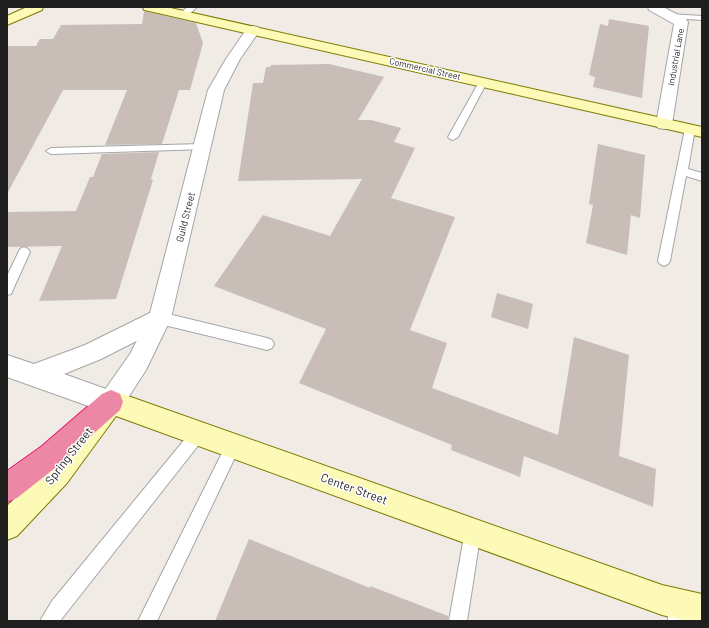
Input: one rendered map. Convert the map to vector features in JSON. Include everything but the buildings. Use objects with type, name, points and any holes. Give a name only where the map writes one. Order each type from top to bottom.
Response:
[{"type":"highway","points":[[7,488],[51,455],[111,402]]},
{"type":"main road","points":[[7,21],[37,7]]},
{"type":"main road","name":"Commercial Street","points":[[149,7],[188,11],[253,30],[696,131]]},
{"type":"main road","name":"Center Street","points":[[111,402],[473,531],[662,600],[685,611]]},
{"type":"main road","name":"Spring Street","points":[[7,526],[58,474],[111,402]]},
{"type":"street","name":"Industrial Lane","points":[[654,7],[674,16],[681,22],[664,124]]},
{"type":"street","name":"Guild Street","points":[[111,402],[138,362],[160,318],[216,90],[233,59],[253,30]]},
{"type":"street","points":[[34,375],[93,352],[160,318]]},
{"type":"street","name":"Center Street","points":[[7,366],[111,402]]},
{"type":"lane","points":[[674,16],[702,18]]},
{"type":"lane","points":[[453,137],[482,82]]},
{"type":"lane","points":[[664,261],[682,171],[696,131]]},
{"type":"lane","points":[[51,151],[202,147]]},
{"type":"lane","points":[[682,171],[702,177]]},
{"type":"lane","points":[[7,290],[24,252]]},
{"type":"lane","points":[[160,318],[267,344]]},
{"type":"lane","points":[[49,621],[58,607],[199,433]]},
{"type":"lane","points":[[147,621],[233,446]]},
{"type":"lane","points":[[458,621],[473,531]]}]
